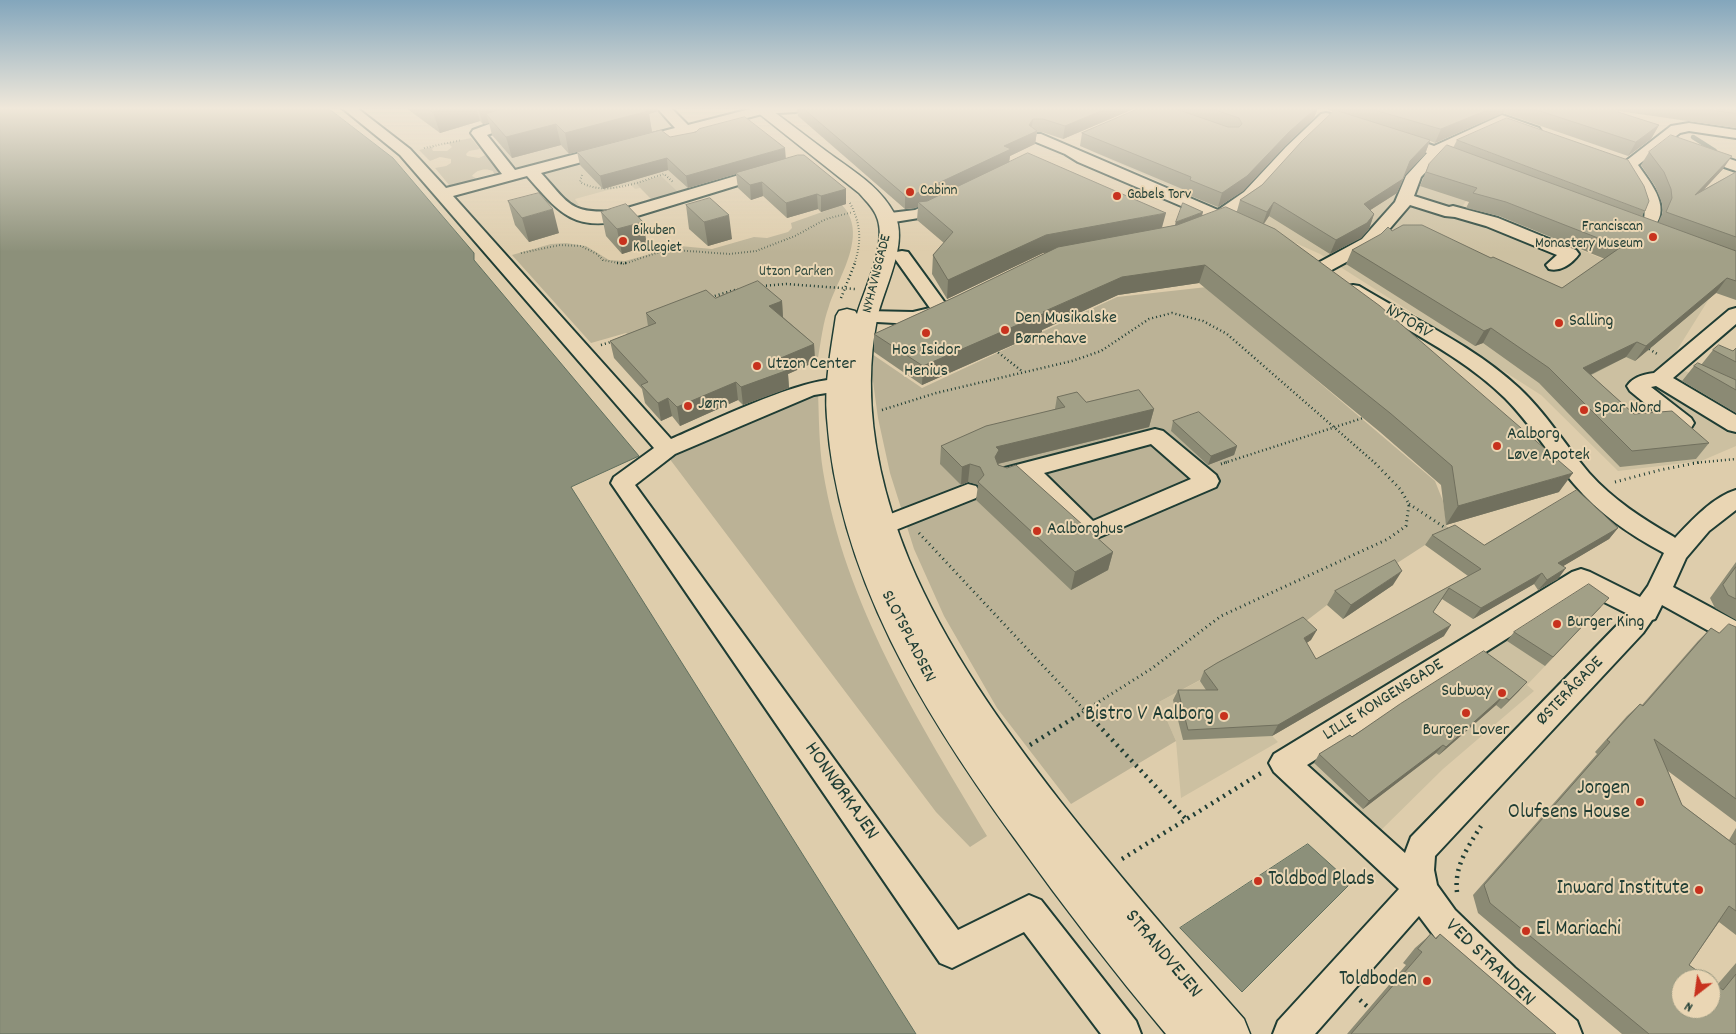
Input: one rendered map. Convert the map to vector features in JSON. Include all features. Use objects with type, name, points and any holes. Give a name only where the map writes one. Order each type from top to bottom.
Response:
[{"type":"main road","name":"NYHAVNSGADE","points":[[822,156],[856,181],[873,197],[870,221],[871,244],[866,261]]},
{"type":"main road","name":"NYHAVNSGADE","points":[[851,349],[866,318],[891,234],[870,221]]},
{"type":"main road","name":"NYHAVNSGADE","points":[[850,289],[847,316],[851,349]]},
{"type":"main road","name":"SLOTSPLADSEN","points":[[851,349],[838,385],[838,419],[843,455],[863,537],[901,631],[929,683],[987,775],[1096,874]]},
{"type":"main road","name":"SLOTSPLADSEN","points":[[851,349],[864,450],[894,522],[911,596],[952,674],[1007,760],[1096,874]]},
{"type":"main road","name":"STRANDVEJEN","points":[[1096,874],[1192,1034]]},
{"type":"main road","name":"STRANDVEJEN","points":[[1096,874],[1229,1034]]},
{"type":"street","points":[[409,156],[667,449]]},
{"type":"street","points":[[493,156],[507,177]]},
{"type":"street","points":[[443,194],[507,177],[534,175],[607,156]]},
{"type":"street","points":[[1078,156],[1253,230]]},
{"type":"street","points":[[1194,228],[1219,217],[1250,195],[1285,156]]},
{"type":"street","points":[[1433,156],[1414,176],[1404,198],[1492,222],[1570,254],[1560,261]]},
{"type":"street","points":[[1452,156],[1484,168]]},
{"type":"street","points":[[1630,164],[1640,156]]},
{"type":"street","points":[[1707,156],[1736,166]]},
{"type":"street","points":[[1612,158],[1630,164],[1643,183],[1653,210],[1652,218],[1644,227]]},
{"type":"street","points":[[534,175],[562,208],[572,214],[585,217],[618,216],[783,167]]},
{"type":"street","points":[[870,221],[919,214],[964,192]]},
{"type":"street","name":"NYTORV","points":[[1404,198],[1403,204],[1368,243],[1315,263],[1363,296],[1482,368],[1511,393],[1527,410],[1590,489],[1622,514],[1678,550]]},
{"type":"street","points":[[572,214],[586,207],[604,202]]},
{"type":"street","points":[[1626,220],[1662,234]]},
{"type":"street","points":[[902,256],[942,311]]},
{"type":"street","points":[[866,318],[913,318],[942,311],[960,302]]},
{"type":"street","points":[[1683,423],[1637,386],[1648,380],[1660,380],[1687,369],[1736,314]]},
{"type":"street","points":[[1660,380],[1736,425]]},
{"type":"street","points":[[1005,476],[1027,470],[1155,436],[1208,481],[1090,532],[1027,470]]},
{"type":"street","name":"HONNØRKAJEN","points":[[667,449],[622,483],[952,951],[1029,912],[1123,1034]]},
{"type":"street","points":[[894,522],[968,492]]},
{"type":"street","name":"ØSTERÅGADE","points":[[1422,888],[1418,876],[1418,864],[1422,848],[1652,602],[1678,550],[1701,525],[1736,498]]},
{"type":"street","name":"LILLE KONGENSGADE","points":[[1284,763],[1581,579],[1652,602]]},
{"type":"street","points":[[1652,602],[1736,633]]},
{"type":"street","points":[[1284,763],[1422,888],[1291,1034]]},
{"type":"street","name":"VED STRANDEN","points":[[1422,888],[1430,906],[1445,925],[1489,968],[1564,1034]]},
{"type":"lane","points":[[667,449],[810,390],[838,385]]},
{"type":"path","points":[[584,170],[580,182],[590,188],[609,189],[664,174],[687,195]]},
{"type":"path","points":[[754,287],[786,284],[850,289],[861,239],[860,223],[846,198]]},
{"type":"path","points":[[501,259],[534,249],[560,245],[581,246],[608,262],[624,264],[656,253],[675,250],[729,254],[756,251],[795,236],[826,218],[870,221]]},
{"type":"path","points":[[710,298],[745,288]]},
{"type":"path","points":[[582,352],[619,339]]},
{"type":"path","points":[[994,350],[1023,372]]},
{"type":"path","points":[[1238,458],[1363,418]]},
{"type":"path","points":[[1590,489],[1665,468],[1720,459],[1736,459]]},
{"type":"path","points":[[1409,504],[1455,534]]},
{"type":"path","points":[[894,522],[1187,820]]},
{"type":"path","points":[[1096,874],[1187,820],[1273,765],[1284,763]]},
{"type":"path","points":[[1459,898],[1456,886],[1457,873],[1463,857],[1486,817]]},
{"type":"shaded area","points":[[0,156],[391,156],[474,253],[474,260],[639,456],[571,487],[916,1034],[0,1034]]},
{"type":"shaded area","points":[[506,156],[562,156],[516,168]]},
{"type":"shaded area","points":[[610,156],[782,156],[788,161],[652,200],[640,188],[635,189],[630,184],[575,199],[579,205],[570,204],[541,174]]},
{"type":"shaded area","points":[[1103,156],[1337,156],[1448,188],[1467,200],[1461,208],[1506,224],[1547,197],[1526,228],[1608,261],[1712,294],[1669,363],[1736,396],[1736,446],[1701,461],[1618,471],[1541,395],[1320,254]]},
{"type":"shaded area","points":[[1578,592],[1601,607],[1527,685],[1534,691],[1443,769],[1373,838],[1302,771],[1342,742],[1370,729],[1448,673]]},
{"type":"shaded area","points":[[1212,674],[1278,742],[1181,798],[1176,741],[1159,702]]},
{"type":"shaded area","points":[[1308,844],[1351,883],[1242,992],[1180,928]]},
{"type":"green space","points":[[425,156],[479,158],[486,156],[501,174],[492,176],[494,174],[493,171],[482,170],[472,176],[479,180],[456,186],[449,185],[435,168],[446,166],[451,163],[451,159],[440,157],[430,161]]},
{"type":"green space","points":[[661,176],[678,192],[652,200],[636,183]]},
{"type":"green space","name":"Utzon Parken","points":[[842,205],[850,216],[853,229],[852,242],[845,269],[827,312],[818,358],[815,362],[770,323],[631,338],[626,333],[591,343],[512,255],[551,244],[566,243],[586,246],[609,260],[625,261],[680,246],[712,249],[754,237],[767,238],[788,232],[792,228],[791,223]]},
{"type":"green space","points":[[1207,287],[1435,481],[1443,501],[1448,536],[1425,545],[1357,589],[1327,605],[1297,628],[1159,702],[1176,741],[1071,804],[997,708],[944,616],[914,549],[890,473],[878,418],[869,352],[922,388],[1117,297]]},
{"type":"green space","points":[[818,392],[823,471],[848,569],[888,661],[911,706],[987,836],[970,847],[936,812],[669,458]]},
{"type":"building","points":[[581,156],[756,156],[686,176],[667,158],[600,176]]},
{"type":"building","points":[[794,156],[806,156],[846,189],[821,196],[817,194],[786,203],[762,182],[750,185],[736,173]]},
{"type":"building","points":[[860,156],[996,156],[915,194],[905,195]]},
{"type":"building","points":[[1021,156],[1035,156],[1166,213],[1046,235],[948,280],[933,255],[953,232],[918,202],[927,201]]},
{"type":"building","points":[[1140,156],[1266,156],[1247,176],[1222,193],[1190,180],[1191,177]]},
{"type":"building","points":[[1288,156],[1415,156],[1410,161],[1403,179],[1364,204],[1374,214],[1367,223],[1336,240],[1274,202],[1267,212],[1240,200],[1262,185]]},
{"type":"building","points":[[1436,156],[1478,156],[1736,251],[1736,281],[1727,278],[1646,346],[1637,342],[1583,368],[1634,414],[1672,411],[1709,443],[1632,451],[1549,368],[1491,328],[1484,331],[1352,250],[1381,234],[1388,227],[1392,231],[1403,225],[1422,225],[1491,258],[1493,257],[1562,288],[1621,247],[1506,202],[1473,193],[1477,188],[1426,172],[1429,164]]},
{"type":"building","points":[[1500,156],[1617,156],[1628,160],[1644,186],[1649,201],[1645,211]]},
{"type":"building","points":[[1652,156],[1732,156],[1695,195],[1736,172],[1736,237],[1666,212],[1672,198],[1671,189],[1664,172]]},
{"type":"building","points":[[539,193],[553,209],[522,218],[508,201]]},
{"type":"building","points":[[710,198],[729,215],[704,222],[686,205]]},
{"type":"building","points":[[1183,203],[1203,212],[1176,222]]},
{"type":"building","points":[[626,204],[643,222],[617,229],[601,212]]},
{"type":"building","points":[[1226,207],[1275,229],[1380,306],[1573,473],[1458,506],[1452,466],[1390,413],[1205,265],[1122,277],[923,366],[874,334],[1058,247],[1177,225]]},
{"type":"building","name":"Utzon Center","points":[[758,281],[782,301],[769,306],[814,344],[776,360],[788,370],[741,387],[736,382],[677,407],[668,398],[658,403],[641,385],[648,382],[610,341],[656,323],[646,313],[706,290],[715,298]]},
{"type":"building","points":[[1719,345],[1733,351],[1736,348],[1736,362],[1713,350]]},
{"type":"building","points":[[1698,363],[1736,380],[1736,390],[1694,366]]},
{"type":"building","points":[[1139,390],[1154,409],[996,447],[999,450],[995,457],[998,465],[1007,468],[1016,465],[1113,552],[1075,572],[978,482],[984,475],[980,467],[970,464],[962,467],[941,446],[986,426],[1065,407],[1057,397],[1077,392],[1086,402]]},
{"type":"building","points":[[1199,412],[1237,446],[1211,456],[1173,421]]},
{"type":"building","points":[[1577,490],[1618,528],[1558,563],[1566,568],[1547,580],[1542,573],[1481,608],[1449,588],[1433,612],[1451,625],[1278,725],[1188,730],[1178,690],[1218,690],[1204,671],[1303,617],[1317,630],[1304,638],[1316,659],[1481,569],[1432,535],[1455,525],[1484,545]]},
{"type":"building","points":[[1395,560],[1402,571],[1351,605],[1335,591]]},
{"type":"building","points":[[1736,567],[1736,599],[1728,595],[1723,585]]},
{"type":"building","points":[[1589,584],[1609,598],[1553,657],[1514,632]]},
{"type":"building","points":[[1729,624],[1736,627],[1736,799],[1654,739],[1682,805],[1735,845],[1736,843],[1736,911],[1729,906],[1689,965],[1695,969],[1671,969],[1671,1019],[1721,1019],[1721,988],[1723,990],[1736,974],[1736,1034],[1649,1034],[1490,903],[1484,885],[1610,742],[1607,740],[1640,704],[1643,706],[1711,628],[1719,633]]},
{"type":"building","points":[[1484,651],[1527,682],[1509,700],[1503,696],[1446,747],[1443,745],[1369,801],[1319,754],[1350,735],[1352,737]]},
{"type":"building","name":"Toldboden","points":[[1431,934],[1436,939],[1440,934],[1556,1034],[1351,1034],[1422,952],[1418,949]]},
{"type":"place","name":"Cabinn","points":[[910,192]]},
{"type":"place","name":"Gabels Torv","points":[[1117,196]]},
{"type":"place","name":"Franciscan Monastery Museum","points":[[1653,237]]},
{"type":"place","name":"Bikuben Kollegiet","points":[[623,241]]},
{"type":"place","name":"Salling","points":[[1559,323]]},
{"type":"place","name":"Den Musikalske Børnehave","points":[[1005,330]]},
{"type":"place","name":"Hos Isidor Henius","points":[[926,333]]},
{"type":"place","name":"Utzon Center","points":[[757,366]]},
{"type":"place","name":"Jørn","points":[[688,406]]},
{"type":"place","name":"Spar Nord","points":[[1584,410]]},
{"type":"place","name":"Aalborg Løve Apotek","points":[[1497,446]]},
{"type":"place","name":"Aalborghus","points":[[1037,531]]},
{"type":"place","name":"Burger King","points":[[1557,624]]},
{"type":"place","name":"Subway","points":[[1502,693]]},
{"type":"place","name":"Burger Lover","points":[[1466,713]]},
{"type":"place","name":"Bistro V Aalborg","points":[[1224,716]]},
{"type":"place","name":"Jorgen Olufsens House","points":[[1640,802]]},
{"type":"place","name":"Toldbod Plads","points":[[1258,881]]},
{"type":"place","name":"Inward Institute","points":[[1699,890]]},
{"type":"place","name":"El Mariachi","points":[[1526,931]]},
{"type":"place","name":"Toldboden","points":[[1427,981]]}]
